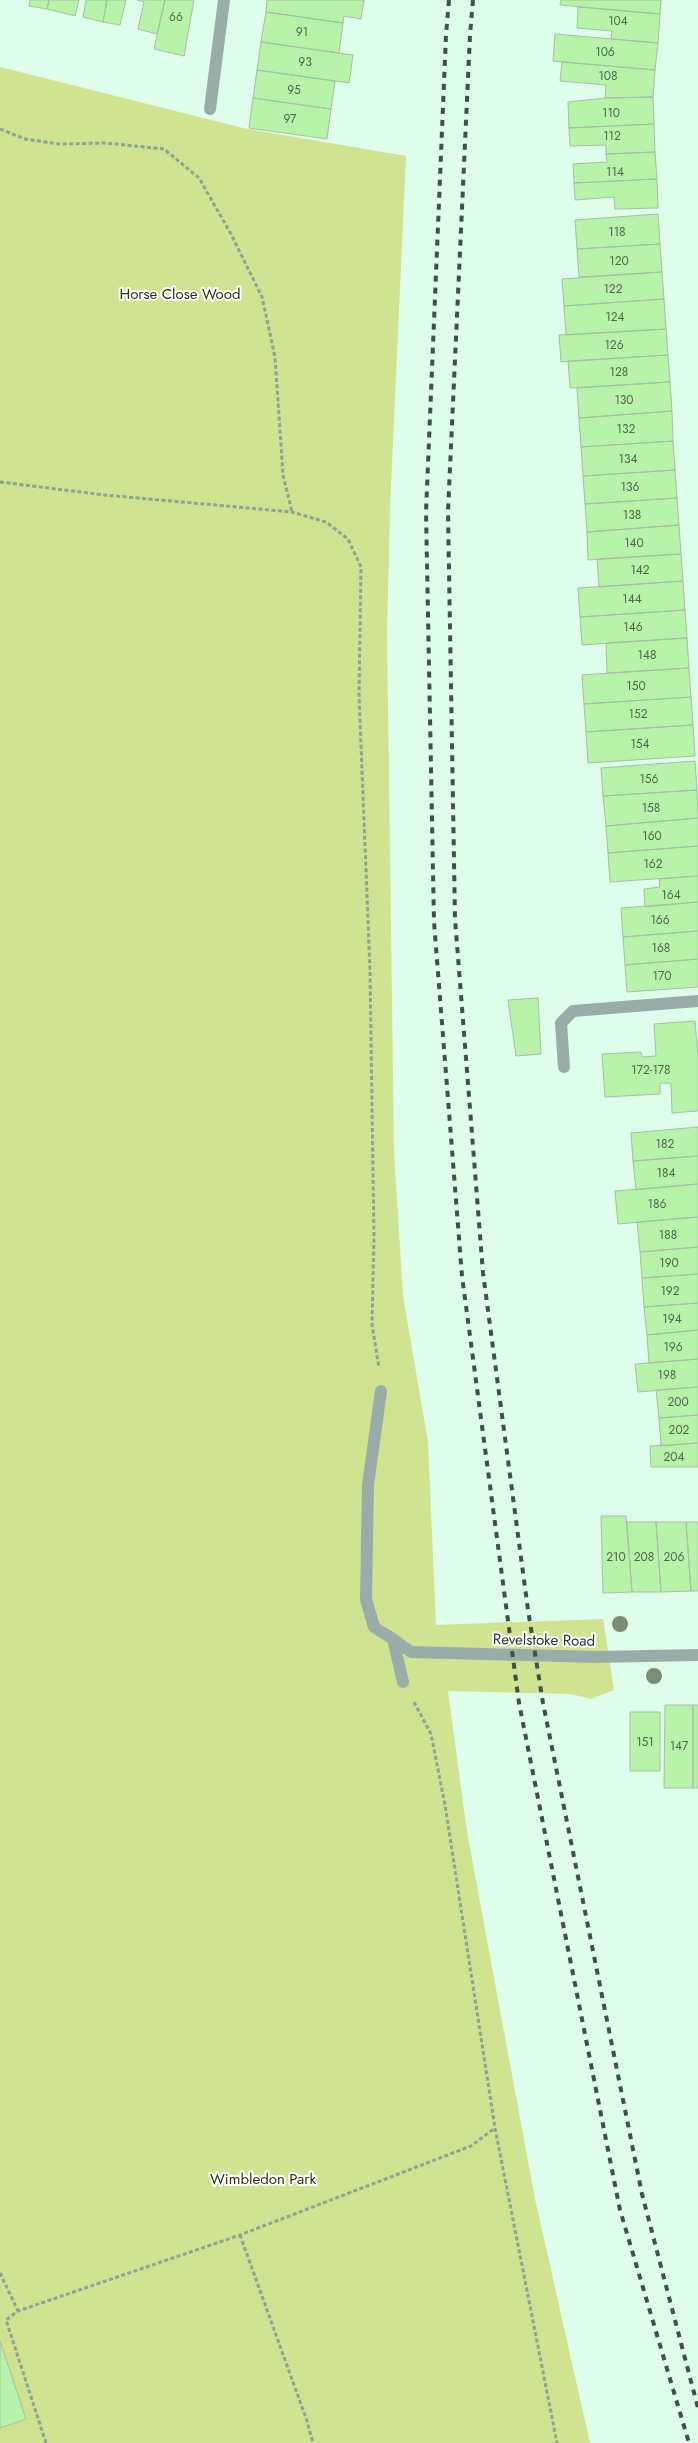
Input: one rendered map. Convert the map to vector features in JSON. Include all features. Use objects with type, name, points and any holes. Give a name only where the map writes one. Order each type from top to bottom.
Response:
[{"type":"street","points":[[210,109],[224,0]]},
{"type":"street","points":[[564,1067],[561,1023],[573,1011],[698,1001]]},
{"type":"street","name":"Revelstoke Road","points":[[381,1391],[368,1485],[366,1599],[374,1627],[411,1652],[596,1657],[698,1655]]},
{"type":"street","points":[[393,1639],[403,1682]]},
{"type":"path","points":[[0,129],[25,139],[59,144],[106,143],[164,149],[199,178],[232,234],[262,297],[275,357],[283,475],[292,512]]},
{"type":"path","points":[[0,482],[105,495],[292,512],[326,522],[348,539],[361,567],[359,695],[370,971],[374,1238],[372,1324],[380,1376]]},
{"type":"path","points":[[403,1682],[431,1734],[445,1805],[495,2128],[557,2443]]},
{"type":"path","points":[[46,2443],[6,2320],[18,2311],[240,2234],[471,2146],[495,2128]]},
{"type":"path","points":[[240,2234],[307,2421],[313,2443]]},
{"type":"path","points":[[0,2273],[18,2311]]},
{"type":"green space","name":"Wimbledon Park","points":[[0,67],[243,128],[406,156],[390,508],[387,632],[394,1151],[403,1296],[428,1442],[436,1625],[603,1619],[614,1690],[591,1699],[571,1694],[448,1691],[467,1832],[535,2199],[590,2443],[0,2443]]},
{"type":"building","points":[[30,0],[49,0],[47,9],[29,6]]},
{"type":"building","points":[[49,0],[79,0],[75,16],[47,9]]},
{"type":"building","points":[[86,0],[107,0],[103,22],[83,17]]},
{"type":"building","points":[[107,0],[126,0],[120,25],[103,22]]},
{"type":"building","points":[[137,0],[165,0],[157,34],[138,29],[144,2]]},
{"type":"building","points":[[165,0],[194,0],[184,56],[154,49]]},
{"type":"building","points":[[267,0],[364,0],[361,19],[344,16],[343,23],[266,12]]},
{"type":"building","points":[[561,0],[661,0],[660,14],[560,5]]},
{"type":"building","points":[[578,7],[660,14],[658,43],[611,39],[612,31],[577,28]]},
{"type":"building","points":[[266,12],[343,23],[339,53],[261,42]]},
{"type":"building","points":[[555,34],[658,43],[655,70],[553,61]]},
{"type":"building","points":[[261,42],[353,55],[349,83],[257,70]]},
{"type":"building","points":[[562,62],[655,70],[653,97],[605,98],[606,85],[560,81]]},
{"type":"building","points":[[257,70],[335,81],[331,109],[253,98]]},
{"type":"building","points":[[653,97],[654,124],[569,128],[568,102],[605,98]]},
{"type":"building","points":[[253,98],[331,109],[327,139],[249,128]]},
{"type":"building","points":[[654,124],[655,152],[606,154],[606,145],[570,146],[569,128]]},
{"type":"building","points":[[655,152],[657,179],[574,183],[573,164],[607,162],[606,154]]},
{"type":"building","points":[[657,179],[658,208],[615,209],[614,197],[575,200],[574,183]]},
{"type":"building","points":[[658,214],[660,244],[577,249],[575,220]]},
{"type":"building","points":[[660,244],[662,272],[579,277],[577,249]]},
{"type":"building","points":[[662,272],[664,299],[564,306],[562,279]]},
{"type":"building","points":[[664,299],[666,329],[566,335],[564,306]]},
{"type":"building","points":[[666,329],[668,355],[561,362],[559,335]]},
{"type":"building","points":[[668,355],[670,382],[570,388],[568,361]]},
{"type":"building","points":[[670,382],[672,411],[579,418],[577,388]]},
{"type":"building","points":[[672,411],[673,441],[581,447],[579,418]]},
{"type":"building","points":[[673,441],[675,470],[583,476],[581,447]]},
{"type":"building","points":[[675,470],[677,498],[585,504],[583,476]]},
{"type":"building","points":[[677,498],[679,525],[587,532],[585,504]]},
{"type":"building","points":[[679,525],[681,554],[588,560],[587,532]]},
{"type":"building","points":[[681,554],[683,581],[599,587],[597,559]]},
{"type":"building","points":[[683,581],[685,610],[580,617],[578,588]]},
{"type":"building","points":[[685,610],[687,638],[582,645],[580,617]]},
{"type":"building","points":[[687,638],[689,668],[607,673],[606,643]]},
{"type":"building","points":[[689,668],[691,697],[584,704],[582,675]]},
{"type":"building","points":[[691,697],[693,725],[586,732],[584,704]]},
{"type":"building","points":[[693,725],[695,756],[588,763],[586,732]]},
{"type":"building","points":[[695,761],[697,790],[603,796],[601,768]]},
{"type":"building","points":[[697,790],[698,818],[606,826],[603,796]]},
{"type":"building","points":[[698,818],[698,846],[608,853],[606,826]]},
{"type":"building","points":[[698,846],[698,876],[610,882],[608,853]]},
{"type":"building","points":[[698,876],[698,902],[645,907],[644,889],[660,887],[659,879]]},
{"type":"building","points":[[698,902],[698,931],[623,937],[621,908]]},
{"type":"building","points":[[698,931],[698,959],[625,965],[623,937]]},
{"type":"building","points":[[698,959],[698,987],[627,992],[625,965]]},
{"type":"building","points":[[538,998],[541,1054],[516,1056],[508,1000]]},
{"type":"building","points":[[695,1021],[698,1056],[698,1111],[672,1113],[671,1083],[660,1083],[660,1094],[605,1097],[602,1054],[641,1052],[642,1057],[656,1056],[654,1024]]},
{"type":"building","points":[[698,1127],[698,1156],[633,1161],[631,1133]]},
{"type":"building","points":[[698,1156],[698,1184],[636,1190],[633,1161]]},
{"type":"building","points":[[698,1184],[698,1217],[618,1224],[615,1191]]},
{"type":"building","points":[[698,1217],[698,1247],[640,1252],[637,1222]]},
{"type":"building","points":[[698,1247],[698,1274],[642,1278],[640,1252]]},
{"type":"building","points":[[698,1274],[698,1303],[644,1307],[642,1278]]},
{"type":"building","points":[[698,1303],[698,1330],[647,1335],[644,1307]]},
{"type":"building","points":[[698,1330],[698,1359],[649,1363],[647,1335]]},
{"type":"building","points":[[698,1359],[698,1387],[638,1392],[635,1364]]},
{"type":"building","points":[[698,1387],[698,1415],[659,1418],[656,1390]]},
{"type":"building","points":[[698,1415],[698,1443],[661,1446],[659,1418]]},
{"type":"building","points":[[698,1443],[698,1467],[651,1467],[650,1446]]},
{"type":"building","points":[[601,1516],[626,1516],[632,1592],[603,1593]]},
{"type":"building","points":[[627,1522],[656,1522],[661,1592],[632,1592]]},
{"type":"building","points":[[656,1522],[686,1522],[691,1591],[661,1592]]},
{"type":"building","points":[[686,1522],[698,1522],[698,1591],[691,1591]]},
{"type":"building","points":[[665,1705],[693,1705],[693,1788],[664,1788]]},
{"type":"building","points":[[693,1705],[698,1705],[698,1788],[693,1788]]},
{"type":"building","points":[[630,1712],[660,1712],[660,1771],[630,1771]]},
{"type":"building","points":[[0,2341],[26,2419],[0,2428]]},
{"type":"railway","points":[[449,0],[426,512],[434,922],[462,1276],[519,1703],[620,2210],[689,2443]]},
{"type":"railway","points":[[473,0],[448,511],[455,919],[483,1273],[528,1610],[543,1703],[642,2194],[698,2408]]},
{"type":"park label","name":"Horse Close Wood","points":[[180,294]]}]
